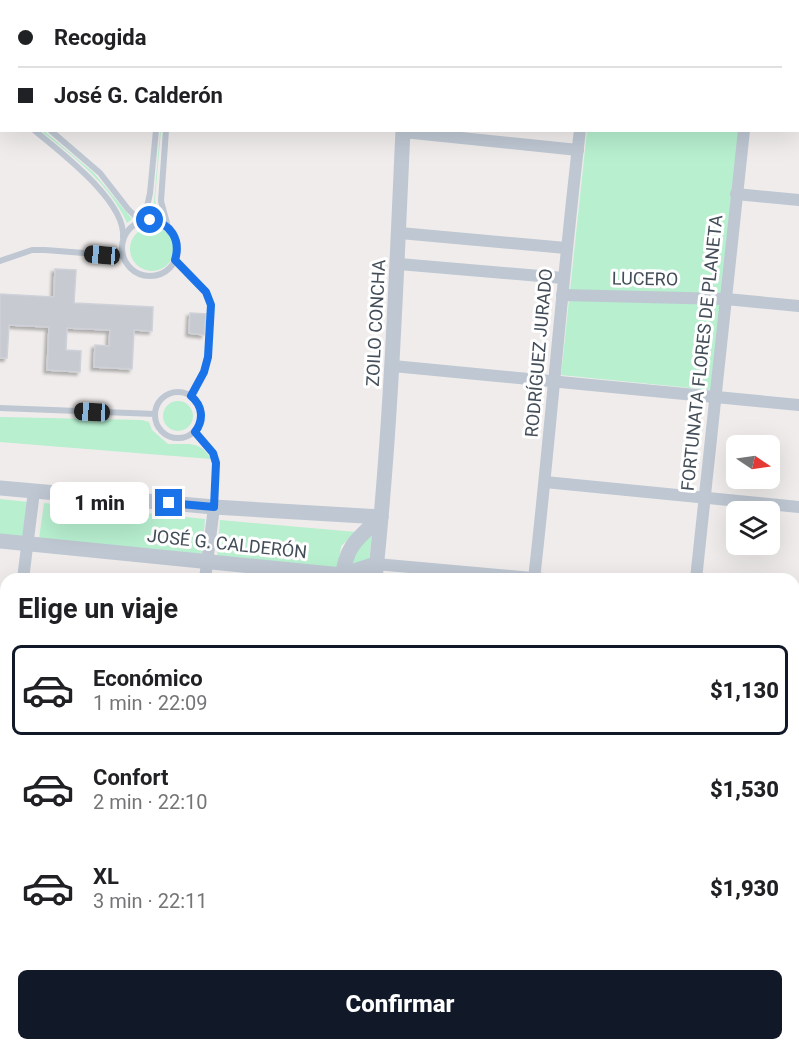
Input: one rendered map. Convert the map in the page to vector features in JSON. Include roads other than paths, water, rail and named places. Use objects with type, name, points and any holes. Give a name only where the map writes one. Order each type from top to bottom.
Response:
[{"type":"street","name":"ZOILO CONCHA","points":[[375,571],[393,366],[403,132]]},
{"type":"street","points":[[412,132],[578,150]]},
{"type":"street","name":"RODRÍGUEZ JURADO","points":[[537,573],[563,278],[580,132]]},
{"type":"street","name":"FORTUNATA FLORES DE PLANETA","points":[[697,573],[744,132]]},
{"type":"street","points":[[736,194],[799,200]]},
{"type":"street","points":[[400,233],[566,248]]},
{"type":"street","points":[[399,264],[563,278]]},
{"type":"street","name":"LUCERO","points":[[562,295],[726,299],[799,306]]},
{"type":"street","points":[[393,366],[799,405]]},
{"type":"street","points":[[544,482],[799,507]]},
{"type":"street","name":"JOSÉ G. CALDERÓN","points":[[0,488],[214,507],[381,518]]},
{"type":"street","points":[[24,573],[34,491]]},
{"type":"street","points":[[205,573],[214,507]]},
{"type":"street","points":[[343,573],[345,558],[350,548],[381,518]]},
{"type":"street","name":"JOSÉ G. CALDERÓN","points":[[0,541],[306,573]]},
{"type":"street","points":[[375,571],[416,573]]},
{"type":"lane","points":[[36,132],[94,183],[121,218],[124,228],[123,256],[132,270],[148,276],[164,273],[175,260],[177,253],[176,239],[168,227],[161,201],[166,132]]},
{"type":"lane","points":[[52,132],[100,173],[142,221]]},
{"type":"lane","points":[[142,221],[150,193],[156,132]]},
{"type":"lane","points":[[123,241],[129,229],[142,221],[157,221],[168,227]]},
{"type":"lane","points":[[0,261],[38,250],[123,256]]},
{"type":"lane","points":[[175,260],[206,292],[211,305],[208,357],[204,372],[191,396]]},
{"type":"lane","points":[[178,392],[191,396],[200,406],[199,427],[182,439],[168,437],[158,428],[155,414],[160,401],[165,396],[178,392]]},
{"type":"lane","points":[[0,408],[155,414]]},
{"type":"lane","points":[[195,432],[213,453],[216,463],[214,507]]}]
